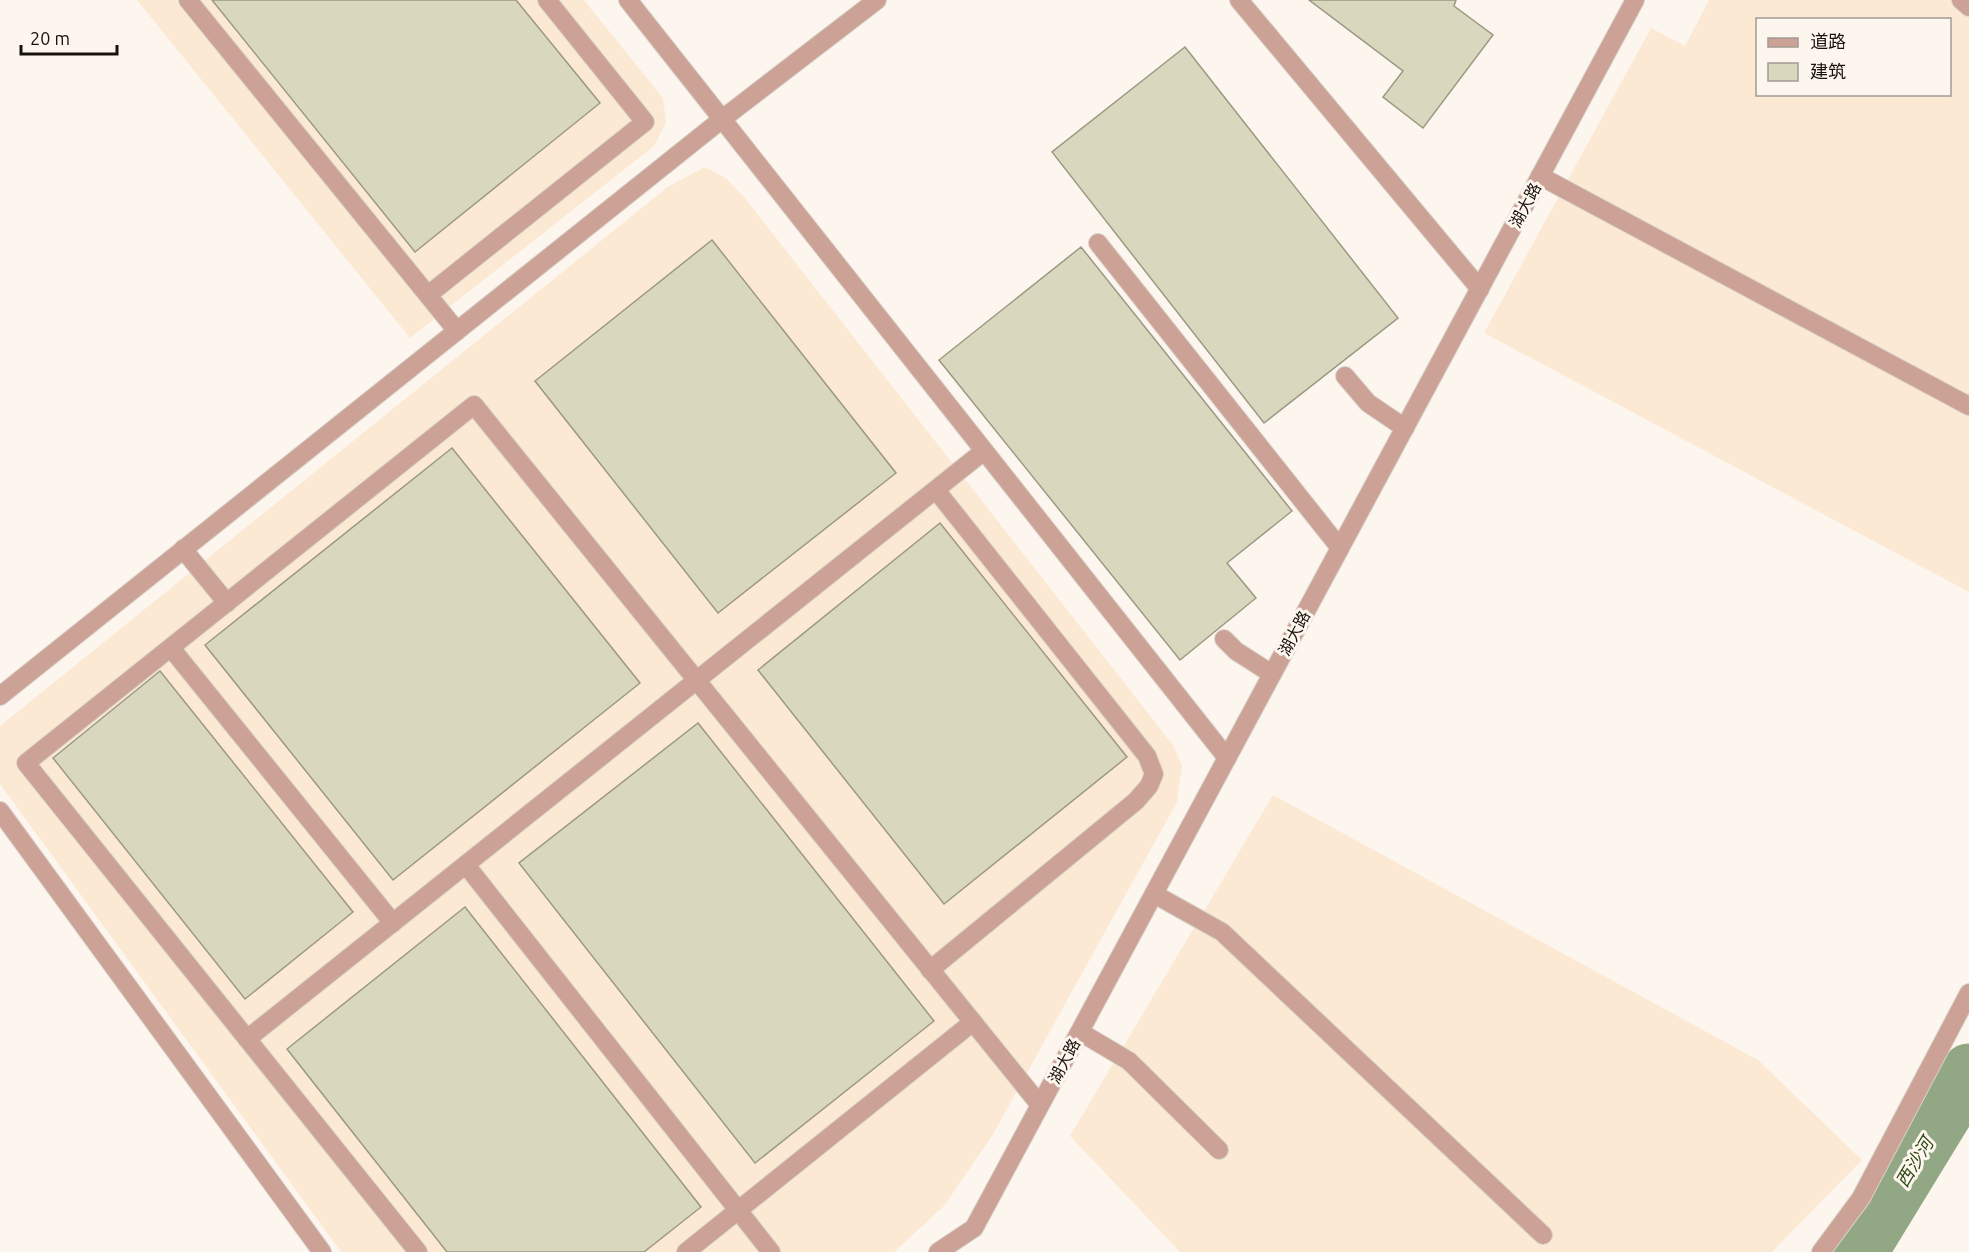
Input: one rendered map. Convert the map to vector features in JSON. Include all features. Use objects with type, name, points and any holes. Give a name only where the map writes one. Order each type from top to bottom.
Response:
[{"type":"street","points":[[188,0],[457,331]]},
{"type":"street","points":[[428,295],[645,122],[548,0]]},
{"type":"street","points":[[628,0],[1227,758]]},
{"type":"street","points":[[0,696],[721,120],[878,0]]},
{"type":"street","points":[[1239,0],[1480,290]]},
{"type":"street","name":"湖大路","points":[[938,1252],[974,1228],[1635,0]]},
{"type":"street","points":[[1961,0],[1969,7]]},
{"type":"street","points":[[1540,176],[1969,406]]},
{"type":"street","points":[[1098,243],[1340,548]]},
{"type":"street","points":[[1345,376],[1368,403],[1405,428]]},
{"type":"street","points":[[418,1252],[26,763],[474,405],[1040,1105]]},
{"type":"street","points":[[247,1039],[698,682],[984,451]]},
{"type":"street","points":[[930,969],[1136,801],[1149,786],[1154,774],[1147,756],[936,490]]},
{"type":"street","points":[[183,549],[226,603]]},
{"type":"street","points":[[1224,639],[1236,651],[1272,674]]},
{"type":"street","points":[[171,648],[393,924]]},
{"type":"street","points":[[0,811],[322,1252]]},
{"type":"street","points":[[466,865],[771,1252]]},
{"type":"street","points":[[1154,894],[1222,932],[1543,1235]]},
{"type":"street","points":[[1821,1252],[1861,1198],[1969,993]]},
{"type":"street","points":[[686,1252],[974,1022]]},
{"type":"street","points":[[1080,1032],[1129,1061],[1219,1150]]},
{"type":"shaded area","points":[[137,0],[584,0],[663,98],[666,122],[654,146],[410,338]]},
{"type":"shaded area","points":[[1709,0],[1969,0],[1969,592],[1484,333],[1651,28],[1685,46]]},
{"type":"shaded area","points":[[705,167],[726,178],[744,197],[1173,745],[1182,765],[1177,802],[992,1136],[944,1206],[894,1252],[341,1252],[0,784],[0,726],[669,186]]},
{"type":"shaded area","points":[[1273,795],[1758,1060],[1862,1160],[1772,1252],[1180,1252],[1070,1136]]},
{"type":"building","points":[[212,0],[516,0],[600,103],[415,252]]},
{"type":"building","points":[[1309,0],[1456,0],[1454,6],[1493,35],[1423,128],[1383,97],[1403,71]]},
{"type":"building","points":[[1185,47],[1398,318],[1264,423],[1052,152]]},
{"type":"building","points":[[712,240],[896,473],[718,613],[535,381]]},
{"type":"building","points":[[1081,247],[1292,511],[1227,563],[1256,598],[1180,660],[939,360]]},
{"type":"building","points":[[452,448],[640,683],[393,880],[205,645]]},
{"type":"building","points":[[940,523],[1127,757],[944,904],[758,670]]},
{"type":"building","points":[[160,671],[353,912],[245,999],[53,758]]},
{"type":"building","points":[[698,723],[934,1021],[755,1163],[519,863]]},
{"type":"building","points":[[465,907],[701,1207],[644,1252],[447,1252],[287,1049]]},
{"type":"waterway","name":"西沙河","points":[[1859,1252],[1969,1072]]}]
